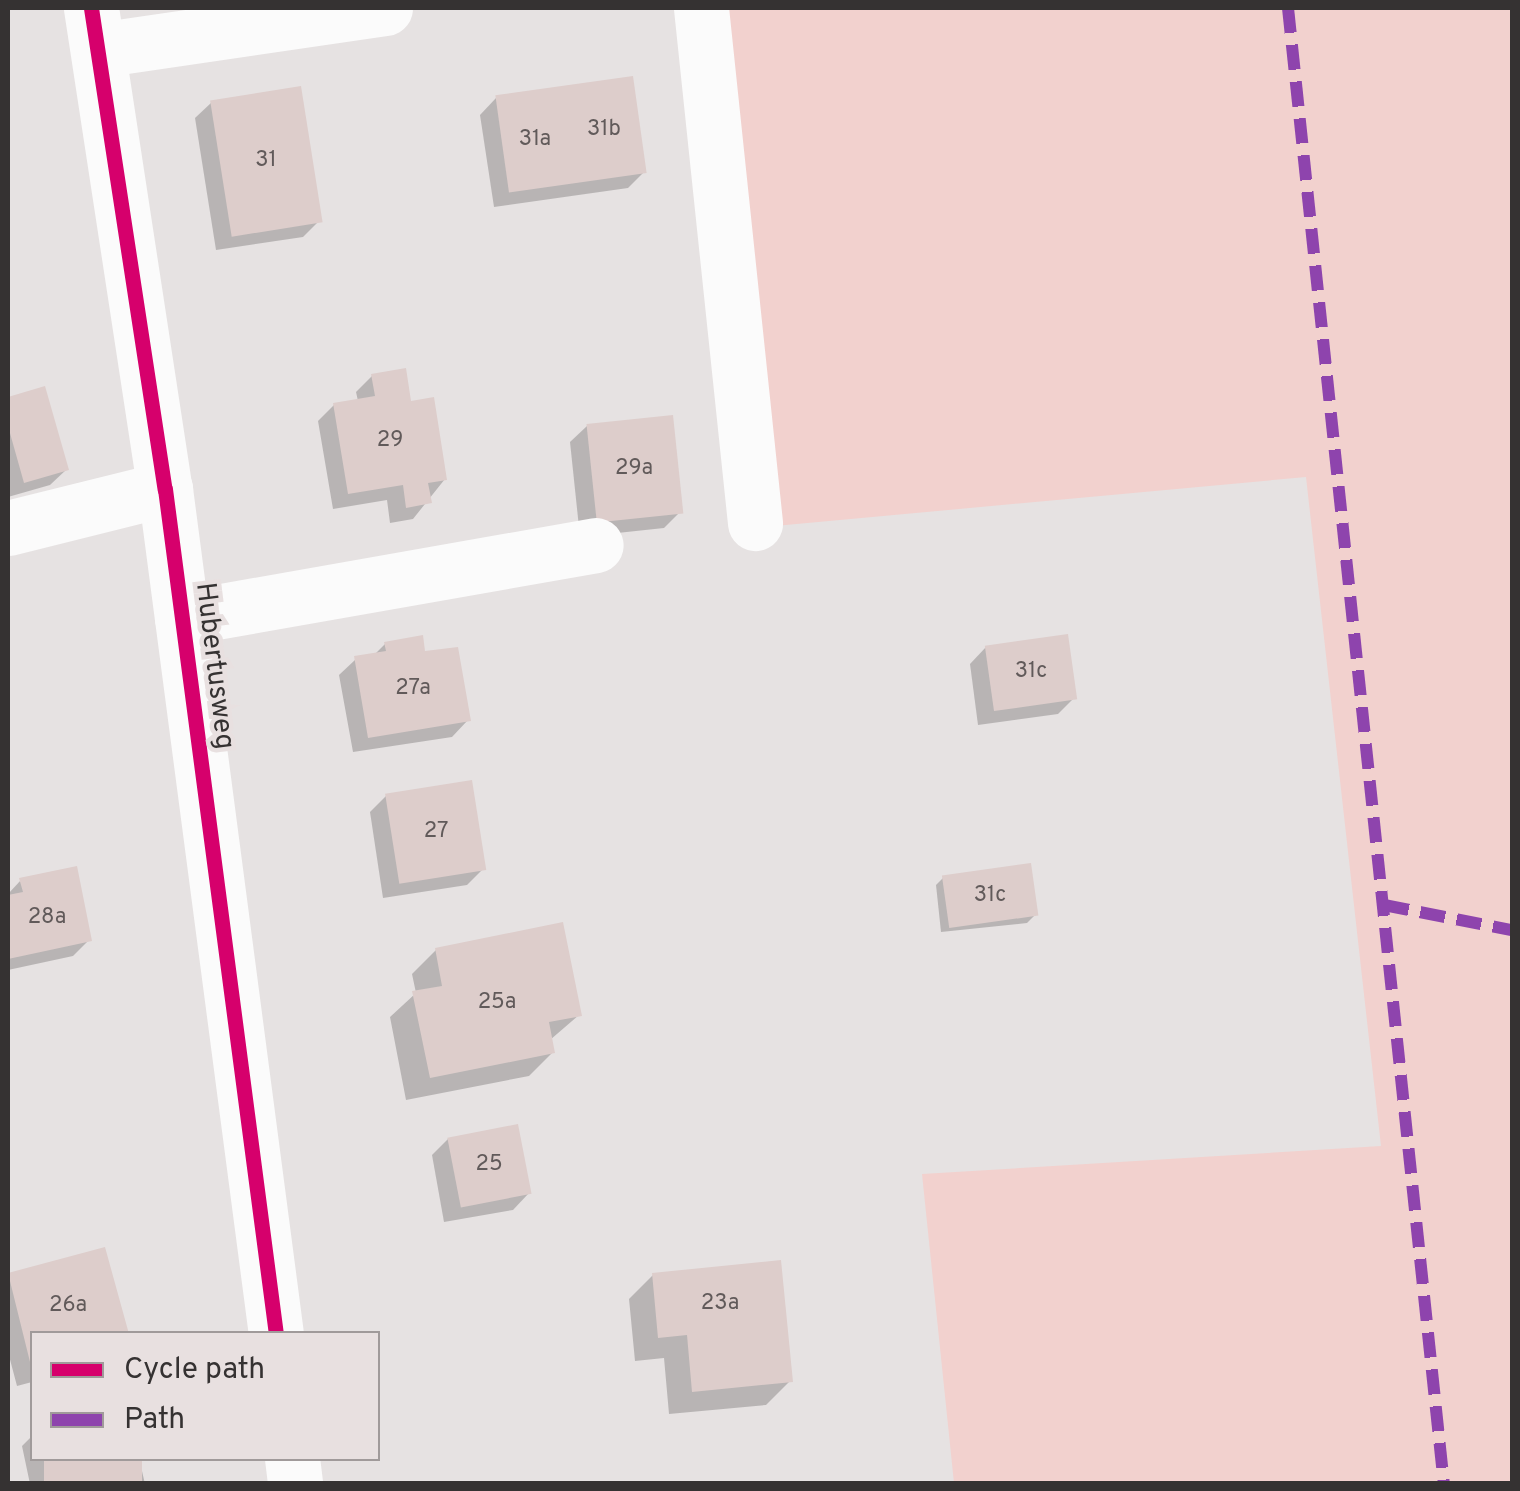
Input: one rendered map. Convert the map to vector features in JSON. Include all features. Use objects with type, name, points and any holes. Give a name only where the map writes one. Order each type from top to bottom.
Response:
[{"type":"street","points":[[95,29],[385,8]]},
{"type":"street","points":[[701,8],[755,523]]},
{"type":"street","name":"Hubertusweg","points":[[95,29],[165,489],[276,1331]]},
{"type":"street","points":[[8,528],[165,489]]},
{"type":"street","points":[[182,618],[596,545]]},
{"type":"shaded area","points":[[706,8],[1512,8],[1512,1483],[954,1483],[922,1174],[1381,1146],[1306,477],[764,527]]},
{"type":"building","points":[[633,76],[647,173],[509,192],[495,95]]},
{"type":"building","points":[[301,86],[323,222],[232,237],[210,100]]},
{"type":"building","points":[[406,368],[411,401],[434,397],[447,480],[428,483],[432,503],[406,508],[403,485],[348,494],[333,403],[375,396],[371,374]]},
{"type":"building","points":[[45,386],[69,470],[24,483],[8,426],[8,397]]},
{"type":"building","points":[[673,415],[683,513],[597,523],[586,424]]},
{"type":"building","points":[[1068,634],[1077,699],[994,711],[985,646]]},
{"type":"building","points":[[423,635],[425,651],[458,647],[471,721],[368,738],[354,656],[386,651],[384,642]]},
{"type":"building","points":[[472,780],[486,870],[399,884],[385,794]]},
{"type":"building","points":[[1031,863],[1038,915],[949,928],[942,876]]},
{"type":"building","points":[[77,866],[92,941],[8,959],[8,895],[23,892],[19,878]]},
{"type":"building","points":[[563,922],[582,1016],[549,1022],[555,1053],[430,1078],[412,991],[442,986],[435,948]]},
{"type":"building","points":[[518,1124],[532,1194],[461,1207],[447,1138]]},
{"type":"building","points":[[105,1247],[128,1331],[30,1331],[30,1362],[8,1273]]},
{"type":"building","points":[[781,1260],[793,1382],[692,1392],[687,1335],[658,1338],[652,1273]]},
{"type":"building","points":[[44,1461],[142,1461],[142,1484],[44,1484]]},
{"type":"marked path","points":[[1288,8],[1444,1484]]},
{"type":"marked path","points":[[1384,905],[1512,930]]},
{"type":"cycle path","points":[[91,8],[165,489],[276,1331]]}]
